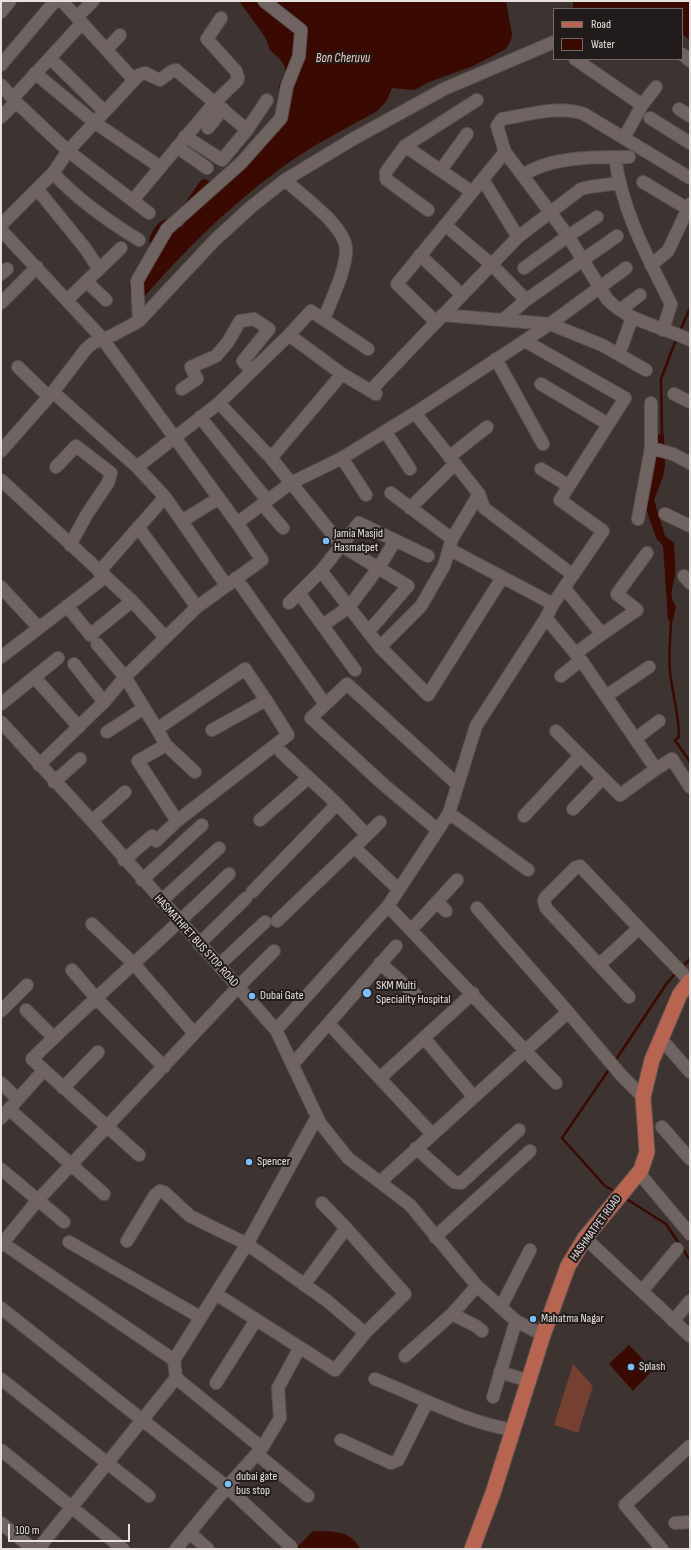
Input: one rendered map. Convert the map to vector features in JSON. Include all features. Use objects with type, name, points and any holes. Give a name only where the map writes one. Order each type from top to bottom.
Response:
[{"type":"main road","name":"HASHMATPET ROAD","points":[[472,1549],[514,1430],[543,1335],[568,1266],[585,1238],[635,1176],[647,1152],[643,1097],[652,1060],[688,978]]},
{"type":"street","points":[[1,12],[10,1]]},
{"type":"street","points":[[1,65],[55,1]]},
{"type":"street","points":[[62,1],[133,79]]},
{"type":"street","points":[[1,116],[35,73],[50,58],[93,1]]},
{"type":"street","points":[[139,321],[137,281],[167,229],[241,164],[281,118],[287,86],[300,56],[301,30],[264,1]]},
{"type":"street","points":[[133,200],[185,136],[219,105],[237,81],[238,78],[236,71],[207,42],[208,34],[221,18]]},
{"type":"street","points":[[107,49],[120,35]]},
{"type":"street","points":[[1,451],[11,442],[93,342],[113,335],[139,321],[215,240],[251,207],[285,180],[353,139],[444,89],[553,42]]},
{"type":"street","points":[[50,58],[104,111]]},
{"type":"street","points":[[576,60],[642,105]]},
{"type":"street","points":[[1,225],[53,173],[68,151],[138,75],[145,73],[160,80],[172,71],[176,70],[247,130]]},
{"type":"street","points":[[35,73],[94,122],[160,167]]},
{"type":"street","points":[[1,85],[14,100],[68,151],[149,213]]},
{"type":"street","points":[[624,138],[642,105],[656,87]]},
{"type":"street","points":[[185,136],[222,160],[247,130],[267,100]]},
{"type":"street","points":[[428,210],[386,178],[386,172],[405,146],[477,100]]},
{"type":"street","points":[[208,128],[219,105]]},
{"type":"street","points":[[679,109],[690,116]]},
{"type":"street","points":[[676,335],[632,318],[608,299],[568,236],[505,152],[497,126],[502,119],[558,110],[567,110],[584,114],[690,178]]},
{"type":"street","points":[[650,118],[690,144]]},
{"type":"street","points":[[441,170],[467,134]]},
{"type":"street","points":[[405,146],[472,192]]},
{"type":"street","points":[[177,147],[207,168]]},
{"type":"street","points":[[505,152],[397,284],[439,318],[504,319],[550,324],[602,345],[646,370]]},
{"type":"street","points":[[615,157],[618,183],[630,219],[670,304],[676,335]]},
{"type":"street","points":[[523,175],[535,167],[553,162],[629,157]]},
{"type":"street","points":[[53,173],[68,190],[113,224],[139,240]]},
{"type":"street","points":[[285,180],[335,226],[343,237],[346,249],[344,266],[324,319]]},
{"type":"street","points":[[483,180],[518,237]]},
{"type":"street","points":[[643,182],[689,206],[668,251],[651,265]]},
{"type":"street","points":[[289,335],[342,374],[373,393],[439,318],[518,237],[581,189],[618,183]]},
{"type":"street","points":[[37,189],[85,248],[99,270]]},
{"type":"street","points":[[524,268],[597,217]]},
{"type":"street","points":[[445,225],[491,264],[526,300]]},
{"type":"street","points":[[1,230],[102,338],[219,498],[262,560],[197,607],[165,637],[125,677],[104,702],[39,765]]},
{"type":"street","points":[[504,319],[526,300],[584,262],[618,236]]},
{"type":"street","points":[[67,300],[121,248]]},
{"type":"street","points":[[420,255],[462,295]]},
{"type":"street","points":[[1,303],[37,267]]},
{"type":"street","points":[[237,523],[291,483],[342,458],[415,413],[525,341],[626,268]]},
{"type":"street","points":[[87,282],[106,300]]},
{"type":"street","points":[[620,310],[640,296]]},
{"type":"street","points":[[137,467],[175,438],[200,416],[219,403],[289,335],[311,311],[368,349]]},
{"type":"street","points":[[618,354],[632,318]]},
{"type":"street","points":[[182,389],[197,379],[191,368],[216,356],[228,342],[240,321],[254,319],[269,329],[243,361],[252,371]]},
{"type":"street","points":[[276,1030],[388,906],[438,830],[449,813],[476,726],[546,618],[552,604],[565,589],[603,531],[560,500],[625,398],[525,341]]},
{"type":"street","points":[[496,359],[543,444]]},
{"type":"street","points":[[18,367],[137,467],[165,497],[182,521],[325,704]]},
{"type":"street","points":[[271,458],[342,374]]},
{"type":"street","points":[[541,384],[608,424]]},
{"type":"street","points":[[674,394],[690,402]]},
{"type":"street","points":[[219,403],[271,458],[342,546],[408,586],[368,632]]},
{"type":"street","points":[[638,519],[651,448],[651,403]]},
{"type":"street","points":[[415,413],[479,494],[484,508],[573,575]]},
{"type":"street","points":[[200,416],[283,528]]},
{"type":"street","points":[[410,508],[452,461],[487,427]]},
{"type":"street","points":[[385,431],[410,469]]},
{"type":"street","points":[[56,467],[76,446],[81,448],[111,473],[108,483],[87,514],[70,544]]},
{"type":"street","points":[[651,448],[673,454],[690,463]]},
{"type":"street","points":[[342,458],[366,495]]},
{"type":"street","points":[[541,469],[568,486]]},
{"type":"street","points":[[1,480],[132,601],[165,637]]},
{"type":"street","points":[[391,493],[451,544],[502,578],[552,604]]},
{"type":"street","points":[[380,648],[421,606],[444,566],[451,544],[479,494]]},
{"type":"street","points":[[1,657],[67,606],[102,574],[138,527],[165,497]]},
{"type":"street","points":[[182,521],[219,498]]},
{"type":"street","points":[[666,514],[690,526]]},
{"type":"street","points":[[289,603],[321,571],[359,523],[428,556]]},
{"type":"street","points":[[138,527],[197,607]]},
{"type":"street","points":[[323,625],[349,607],[379,568],[395,541]]},
{"type":"street","points":[[561,676],[578,656],[602,634],[636,610],[617,594],[647,553]]},
{"type":"street","points":[[321,571],[380,648],[428,695],[502,578]]},
{"type":"street","points":[[1,587],[39,628]]},
{"type":"street","points":[[565,589],[602,634]]},
{"type":"street","points":[[299,593],[355,670]]},
{"type":"street","points":[[92,637],[132,601]]},
{"type":"street","points":[[67,606],[125,677],[166,745],[195,772]]},
{"type":"street","points":[[546,618],[578,656],[656,768]]},
{"type":"street","points":[[1,704],[58,658]]},
{"type":"street","points":[[74,664],[104,702]]},
{"type":"street","points":[[606,696],[649,667]]},
{"type":"street","points":[[124,860],[152,836],[156,841],[177,821],[288,735],[245,669],[157,729]]},
{"type":"street","points":[[35,678],[79,727]]},
{"type":"street","points":[[438,830],[384,785],[311,718],[347,684],[458,785]]},
{"type":"street","points":[[212,730],[266,700]]},
{"type":"street","points":[[107,732],[144,708]]},
{"type":"street","points":[[635,739],[660,721]]},
{"type":"street","name":"HASMATHPET BUS STOP ROAD","points":[[1,722],[54,782],[92,821],[124,860],[276,1030],[317,1117],[327,1133],[348,1158],[410,1205],[477,1286],[516,1321],[543,1335]]},
{"type":"street","points":[[556,731],[620,795],[656,768],[672,759],[690,787]]},
{"type":"street","points":[[166,745],[138,761],[177,821]]},
{"type":"street","points":[[281,752],[338,804],[367,835]]},
{"type":"street","points":[[524,816],[580,756]]},
{"type":"street","points":[[54,782],[80,759]]},
{"type":"street","points":[[260,820],[308,778]]},
{"type":"street","points":[[573,809],[603,778]]},
{"type":"street","points":[[92,821],[125,792]]},
{"type":"street","points":[[199,944],[338,804]]},
{"type":"street","points":[[449,813],[528,870]]},
{"type":"street","points":[[277,921],[380,822]]},
{"type":"street","points":[[142,880],[202,825]]},
{"type":"street","points":[[161,901],[219,848]]},
{"type":"street","points":[[354,848],[398,889]]},
{"type":"street","points":[[629,997],[546,908],[544,901],[551,890],[576,867],[580,866],[688,978]]},
{"type":"street","points":[[139,1155],[32,1059],[133,963],[180,923],[229,874]]},
{"type":"street","points":[[412,929],[456,880]]},
{"type":"street","points":[[437,902],[446,911]]},
{"type":"street","points":[[388,906],[473,993],[556,1083]]},
{"type":"street","points":[[477,908],[604,1055],[643,1097]]},
{"type":"street","points":[[219,965],[265,922]]},
{"type":"street","points":[[92,924],[133,963],[194,1033]]},
{"type":"street","points":[[599,965],[639,928]]},
{"type":"street","points":[[293,1064],[396,946]]},
{"type":"street","points":[[174,1360],[2,1244],[37,1201],[164,1067],[194,1033],[274,951]]},
{"type":"street","points":[[380,963],[416,995]]},
{"type":"street","points":[[72,970],[96,998],[164,1067]]},
{"type":"street","points":[[1,1011],[27,985]]},
{"type":"street","points":[[380,1078],[473,993]]},
{"type":"street","points":[[26,1010],[54,1038]]},
{"type":"street","points":[[380,1182],[568,1012]]},
{"type":"street","points":[[329,1024],[432,1134]]},
{"type":"street","points":[[424,1038],[474,1096]]},
{"type":"street","points":[[662,1040],[690,1072]]},
{"type":"street","points":[[63,1088],[98,1052]]},
{"type":"street","points":[[44,1070],[5,1113],[72,1164],[104,1194]]},
{"type":"street","points":[[1,1084],[18,1099]]},
{"type":"street","points":[[308,1496],[260,1451],[176,1378],[174,1360],[247,1244],[317,1117]]},
{"type":"street","points":[[662,1127],[690,1159]]},
{"type":"street","points":[[416,1148],[454,1182],[461,1183],[519,1130]]},
{"type":"street","points":[[435,1237],[530,1151]]},
{"type":"street","points":[[1,1169],[37,1201],[64,1222]]},
{"type":"street","points":[[635,1176],[690,1234]]},
{"type":"street","points":[[127,1241],[155,1195],[160,1191],[164,1192],[190,1216],[247,1244],[304,1285],[365,1333]]},
{"type":"street","points":[[216,1294],[335,1370],[365,1333],[404,1294],[322,1203]]},
{"type":"street","points":[[304,1285],[346,1228]]},
{"type":"street","points":[[585,1238],[690,1336]]},
{"type":"street","points":[[69,1242],[200,1317]]},
{"type":"street","points":[[642,1291],[677,1249]]},
{"type":"street","points":[[501,1307],[530,1250]]},
{"type":"street","points":[[405,1356],[452,1314],[477,1286]]},
{"type":"street","points":[[673,1321],[690,1301]]},
{"type":"street","points":[[1,1308],[227,1487],[291,1547]]},
{"type":"street","points":[[452,1314],[476,1326],[482,1332]]},
{"type":"street","points":[[216,1383],[256,1320]]},
{"type":"street","points":[[493,1397],[516,1321]]},
{"type":"street","points":[[176,1549],[227,1487],[260,1451],[280,1418],[278,1388],[299,1348]]},
{"type":"street","points":[[500,1372],[529,1381]]},
{"type":"street","points":[[38,1549],[176,1378]]},
{"type":"street","points":[[1,1379],[149,1496]]},
{"type":"street","points":[[375,1379],[427,1402],[497,1428],[514,1430]]},
{"type":"street","points":[[341,1440],[391,1463],[398,1460],[427,1402]]},
{"type":"street","points":[[662,1549],[625,1505],[690,1446]]},
{"type":"street","points":[[1,1450],[123,1549]]},
{"type":"street","points":[[675,1522],[690,1522]]},
{"type":"street","points":[[1,1523],[33,1549]]},
{"type":"street","points":[[190,1533],[208,1549]]},
{"type":"shaded area","points":[[573,1364],[593,1386],[578,1433],[554,1425]]},
{"type":"water","name":"Bon Cheruvu","points":[[239,1],[506,1],[512,34],[511,40],[506,49],[473,66],[429,82],[415,90],[392,88],[386,102],[377,111],[327,138],[291,161],[261,183],[191,246],[143,298],[134,299],[130,293],[132,279],[152,245],[149,241],[155,227],[163,220],[167,219],[178,227],[182,227],[186,220],[183,206],[201,180],[204,179],[212,182],[248,161],[264,146],[284,109],[279,94],[279,85],[285,73],[285,67],[280,59],[270,50],[265,37]]},
{"type":"water","points":[[573,1],[690,1],[690,40],[683,35],[683,8],[573,8]]},
{"type":"water","points":[[664,434],[665,465],[663,477],[654,500],[665,536],[674,543],[675,576],[672,599],[676,606],[673,621],[668,620],[663,546],[656,538],[643,499],[655,465],[654,435]]},
{"type":"water","name":"Splash","points":[[629,1345],[653,1370],[633,1391],[609,1364]]},
{"type":"water","points":[[313,1531],[326,1531],[346,1535],[352,1538],[360,1549],[295,1549]]},
{"type":"waterway","points":[[680,331],[690,308]]},
{"type":"waterway","points":[[662,437],[661,379],[677,337]]},
{"type":"waterway","points":[[671,618],[669,664],[678,720],[679,737],[675,740],[690,762]]},
{"type":"waterway","points":[[682,967],[690,959]]},
{"type":"waterway","points":[[615,1061],[667,983],[677,972]]},
{"type":"waterway","points":[[610,1068],[562,1138],[605,1186],[616,1192]]},
{"type":"waterway","points":[[625,1198],[666,1224],[690,1260]]},
{"type":"place","name":"Jamia Masjid Hasmatpet","points":[[326,541]]},
{"type":"place","name":"SKM Multi Speciality Hospital","points":[[367,993]]},
{"type":"place","name":"Dubai Gate","points":[[252,996]]},
{"type":"place","name":"Spencer","points":[[249,1162]]},
{"type":"place","name":"Mahatma Nagar","points":[[533,1319]]},
{"type":"place","name":"Splash","points":[[631,1367]]},
{"type":"place","name":"dubai gate bus stop","points":[[228,1484]]}]
